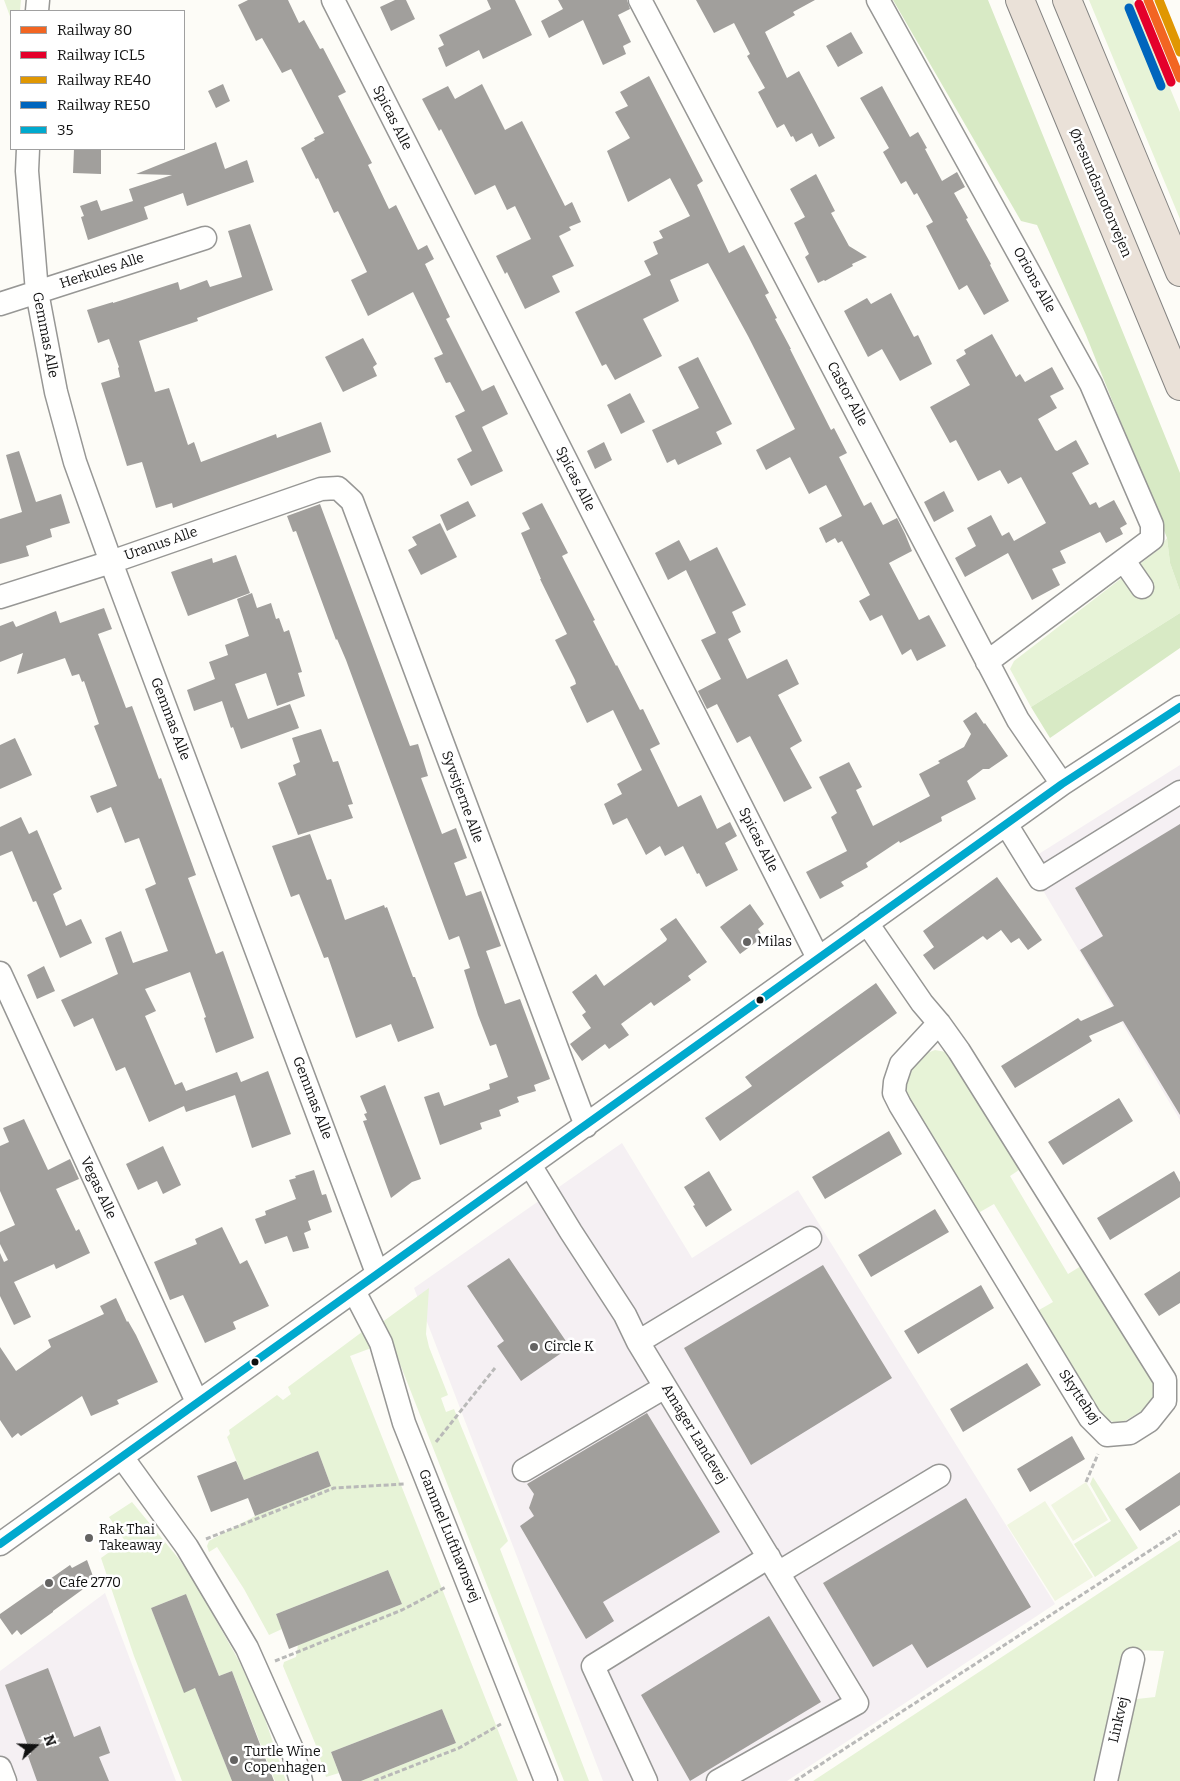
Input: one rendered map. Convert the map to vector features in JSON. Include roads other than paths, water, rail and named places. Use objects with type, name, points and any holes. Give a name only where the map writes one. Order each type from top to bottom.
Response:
[{"type":"highway","name":"Øresundsmotorvejen","points":[[1020,0],[1180,386]]},
{"type":"highway","points":[[1067,0],[1180,272]]},
{"type":"street","name":"Spicas Alle","points":[[333,0],[818,958]]},
{"type":"street","name":"Castor Alle","points":[[640,0],[1018,720],[1062,784]]},
{"type":"street","name":"Orions Alle","points":[[878,0],[1091,384],[1152,525],[1152,539],[987,662]]},
{"type":"street","name":"Gemmas Alle","points":[[28,150],[27,171],[37,292],[56,392],[75,462],[377,1274]]},
{"type":"street","name":"Herkules Alle","points":[[0,304],[205,238]]},
{"type":"street","name":"Syvstjerne Alle","points":[[321,489],[338,488],[352,501],[586,1126]]},
{"type":"street","name":"Uranus Alle","points":[[0,597],[111,562],[321,489]]},
{"type":"street","points":[[1124,561],[1142,587]]},
{"type":"street","points":[[0,1544],[1062,784],[1180,707]]},
{"type":"street","points":[[1006,824],[1040,879],[1180,792]]},
{"type":"street","name":"Skyttehøj","points":[[867,923],[922,1002],[939,1023],[993,1103],[1166,1380],[1172,1401],[1149,1422],[1130,1433],[1107,1435],[1090,1418],[922,1143],[894,1093],[894,1082],[902,1064],[939,1023]]},
{"type":"street","name":"Vegas Alle","points":[[0,973],[197,1402]]},
{"type":"street","name":"Amager Landevej","points":[[530,1164],[571,1232],[625,1315],[638,1342],[857,1703],[718,1781]]},
{"type":"street","points":[[638,1342],[810,1238]]},
{"type":"street","name":"Gammel Lufthavnsvej","points":[[354,1291],[381,1342],[404,1423],[546,1781]]},
{"type":"street","points":[[524,1470],[666,1388]]},
{"type":"street","points":[[122,1457],[187,1547],[247,1648],[292,1749],[302,1781]]},
{"type":"street","points":[[646,1781],[593,1666],[939,1476]]},
{"type":"street","name":"Linkvej","points":[[1106,1781],[1133,1659]]},
{"type":"street","points":[[0,1768],[5,1781]]},
{"type":"rail line","name":"80","points":[[1148,0],[1180,78]]},
{"type":"rail line","name":"RE40","points":[[1159,0],[1180,52]]},
{"type":"rail line","name":"ICL5","points":[[1139,4],[1171,82]]},
{"type":"rail line","name":"RE50","points":[[1129,8],[1161,86]]},
{"type":"place","name":"Milas","points":[[747,942]]},
{"type":"place","name":"Circle K","points":[[534,1347]]},
{"type":"place","name":"Rak Thai Takeaway","points":[[89,1538]]},
{"type":"place","name":"Cafe 2770","points":[[49,1583]]},
{"type":"place","name":"Turtle Wine Copenhagen","points":[[234,1760]]}]
